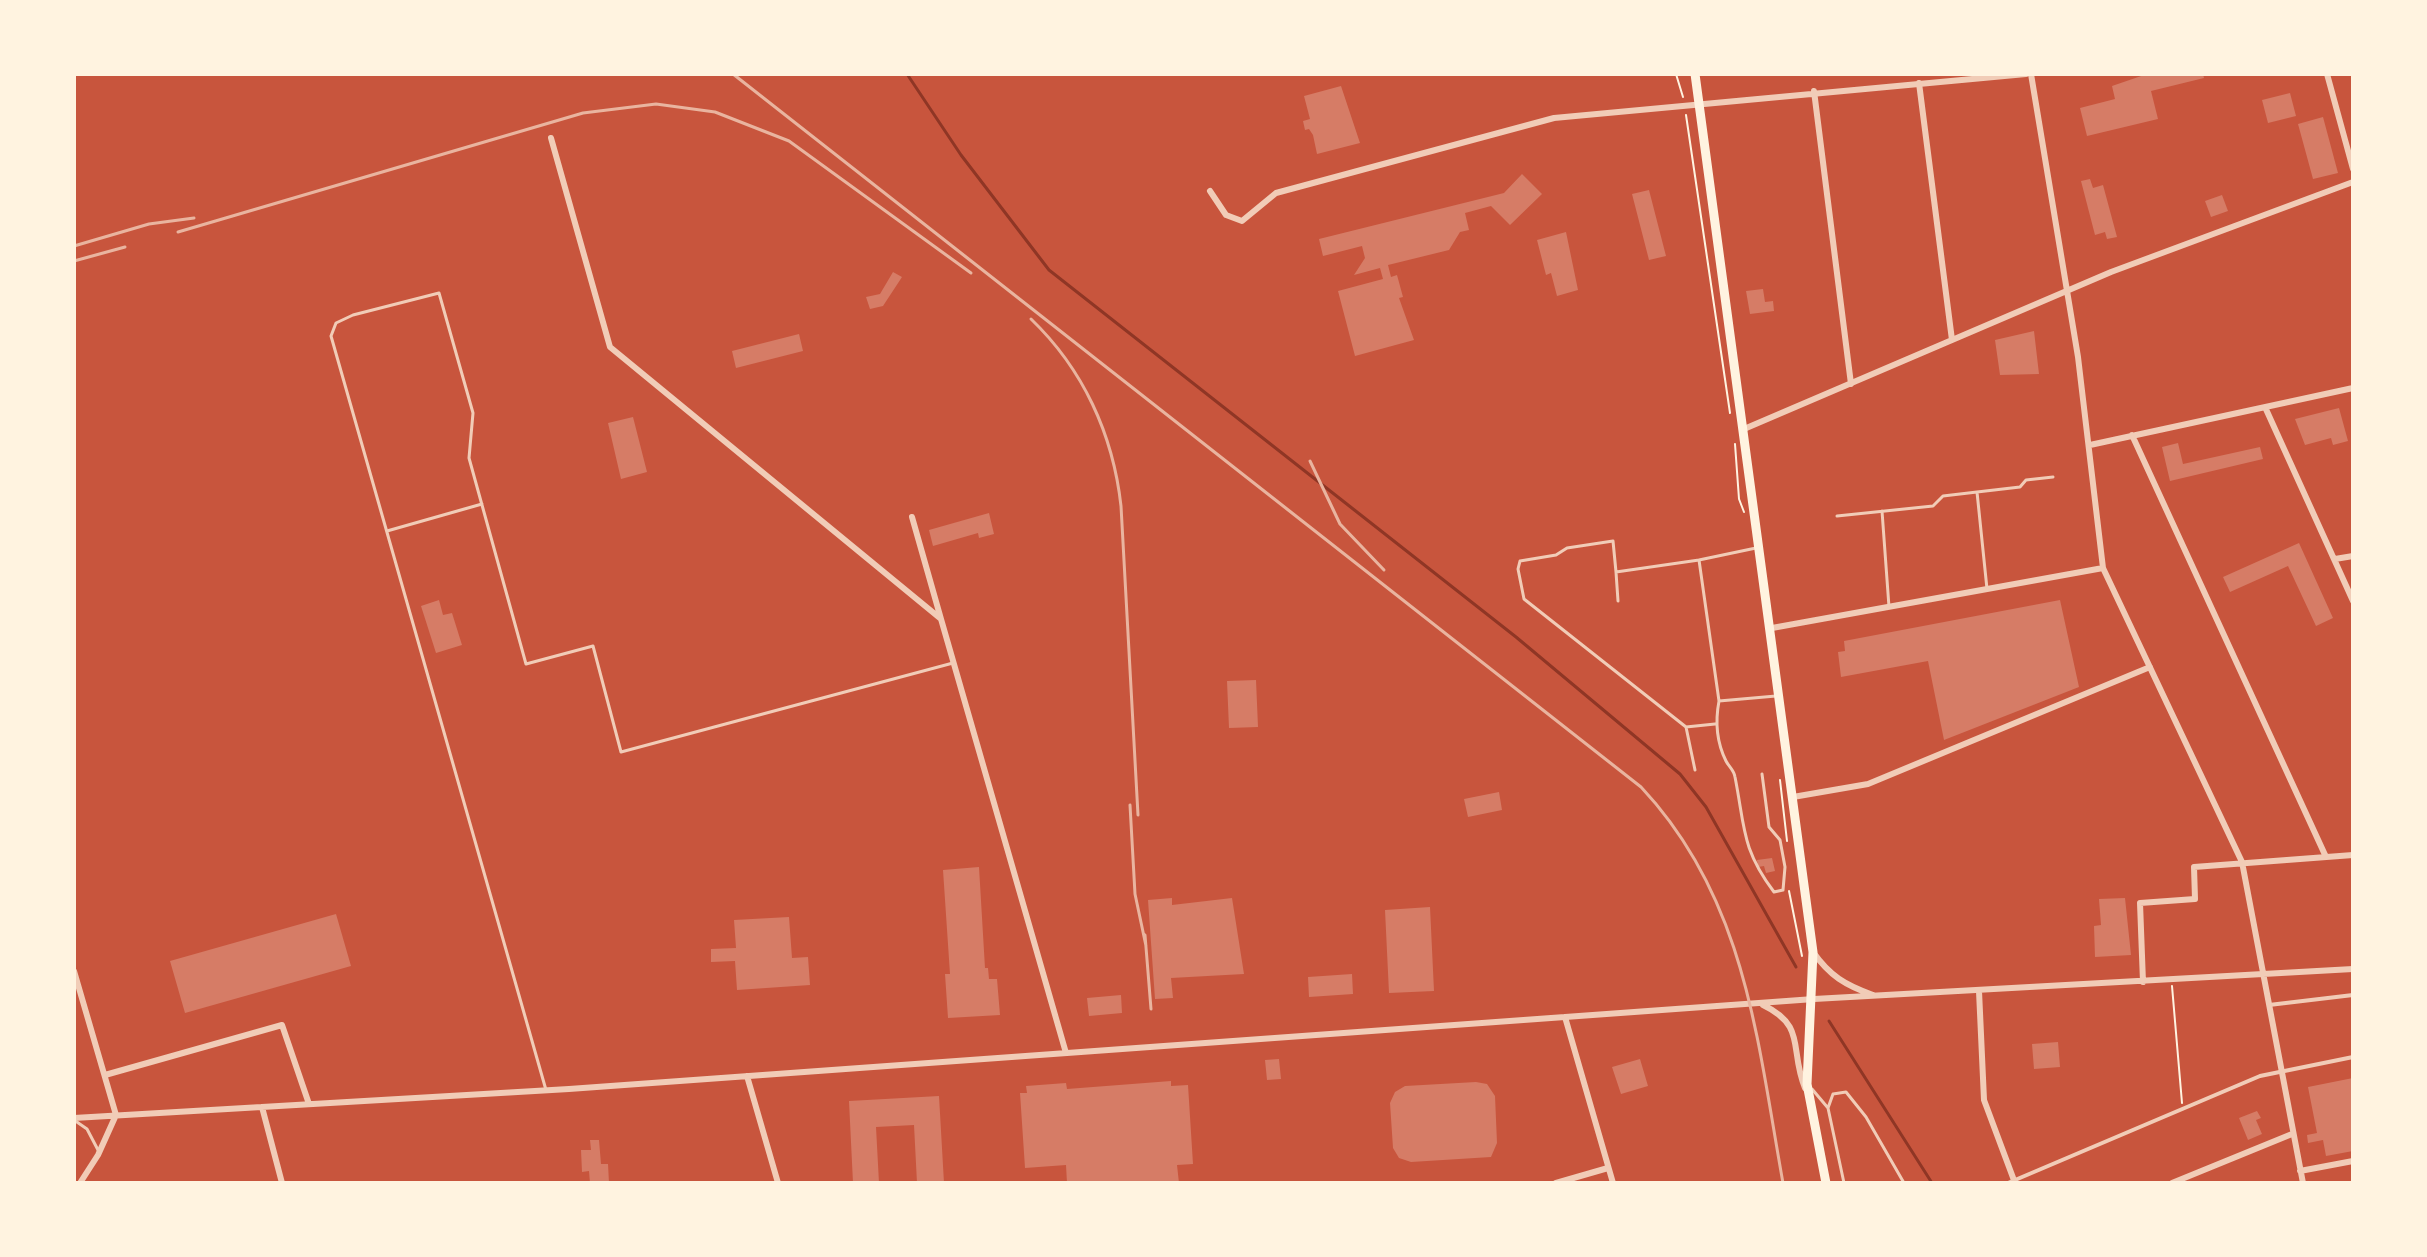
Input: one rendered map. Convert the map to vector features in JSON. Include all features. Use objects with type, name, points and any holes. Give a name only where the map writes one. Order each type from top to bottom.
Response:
[{"type":"main road","points":[[1695,74],[1772,628],[1813,952],[1814,999],[1807,1084],[1826,1183]]},
{"type":"street","points":[[1210,191],[1226,215],[1239,221],[1276,193],[1554,118],[1684,103],[2028,74],[2090,445],[2103,568],[2242,862],[2279,1071],[2303,1183]]},
{"type":"street","points":[[2327,74],[2353,169]]},
{"type":"street","points":[[1919,83],[1952,340]]},
{"type":"street","points":[[1814,91],[1851,384]]},
{"type":"street","points":[[551,138],[610,347],[941,619]]},
{"type":"street","points":[[1744,429],[2066,291],[2229,225],[2353,182]]},
{"type":"street","points":[[2090,445],[2353,388]]},
{"type":"street","points":[[2265,407],[2353,601]]},
{"type":"street","points":[[2132,435],[2326,857]]},
{"type":"street","points":[[912,517],[1066,1053]]},
{"type":"street","points":[[2335,559],[2353,556]]},
{"type":"street","points":[[1772,628],[2103,568]]},
{"type":"street","points":[[1793,797],[1868,784],[2150,667]]},
{"type":"street","points":[[2143,982],[2140,903],[2195,899],[2194,867],[2353,855]]},
{"type":"street","points":[[1813,952],[1827,973],[1838,981],[1876,996]]},
{"type":"street","points":[[74,1119],[546,1090],[1814,999],[2353,969]]},
{"type":"street","points":[[74,971],[116,1115],[91,1170],[80,1183]]},
{"type":"street","points":[[1979,991],[1984,1100],[2012,1182],[2182,1107],[2279,1071],[2353,1057]]},
{"type":"street","points":[[2267,1005],[2353,995]]},
{"type":"street","points":[[1759,1003],[1783,1014],[1791,1026],[1799,1075],[1809,1100]]},
{"type":"street","points":[[1565,1017],[1613,1183]]},
{"type":"street","points":[[105,1075],[282,1025],[309,1104]]},
{"type":"street","points":[[747,1076],[778,1183]]},
{"type":"street","points":[[262,1107],[282,1183]]},
{"type":"street","points":[[2172,1183],[2292,1134]]},
{"type":"street","points":[[2300,1171],[2353,1161]]},
{"type":"street","points":[[1556,1183],[1608,1168]]},
{"type":"street","points":[[89,1183],[91,1170]]},
{"type":"street","points":[[2197,1173],[2199,1183]]},
{"type":"lane","points":[[546,1090],[331,336],[336,323],[353,315],[439,293],[473,413],[469,458],[526,664],[593,646],[621,752],[953,663]]},
{"type":"lane","points":[[1837,516],[1933,506],[1943,496],[2020,487],[2026,480],[2053,477]]},
{"type":"lane","points":[[1977,492],[1987,589]]},
{"type":"lane","points":[[387,531],[482,504]]},
{"type":"lane","points":[[1882,511],[1889,607]]},
{"type":"lane","points":[[1618,601],[1613,541],[1567,548],[1556,555],[1520,561],[1518,569],[1524,599],[1686,727],[1695,770]]},
{"type":"lane","points":[[1616,572],[1761,547]]},
{"type":"lane","points":[[1699,560],[1719,701],[1715,724],[1727,762],[1734,772],[1744,839],[1757,869],[1774,892],[1783,890],[1785,867],[1780,840],[1769,827],[1762,774]]},
{"type":"lane","points":[[1719,701],[1779,695]]},
{"type":"lane","points":[[1686,727],[1715,724]]},
{"type":"lane","points":[[1807,1084],[1828,1108],[1844,1183]]},
{"type":"lane","points":[[1828,1108],[1833,1094],[1846,1092],[1866,1117],[1904,1183]]},
{"type":"lane","points":[[74,1119],[93,1136],[98,1155]]},
{"type":"path","points":[[1676,74],[1684,103],[1732,426]]},
{"type":"path","points":[[1735,441],[1739,499],[1745,515]]},
{"type":"path","points":[[1779,770],[1788,848]]},
{"type":"path","points":[[1789,889],[1789,903],[1802,956]]},
{"type":"path","points":[[2171,981],[2182,1107]]},
{"type":"building","points":[[2147,74],[2203,74],[2204,78],[2151,91],[2158,119],[2087,136],[2080,108],[2115,99],[2112,86]]},
{"type":"building","points":[[1341,86],[1360,143],[1317,154],[1313,135],[1309,129],[1305,130],[1303,121],[1310,119],[1304,96]]},
{"type":"building","points":[[2290,93],[2296,116],[2268,123],[2262,100]]},
{"type":"building","points":[[2323,117],[2338,173],[2313,179],[2298,124]]},
{"type":"building","points":[[1522,174],[1542,194],[1510,225],[1491,206],[1465,213],[1469,230],[1460,232],[1449,250],[1388,265],[1391,277],[1397,275],[1403,297],[1399,298],[1414,340],[1355,356],[1338,291],[1383,279],[1380,268],[1354,275],[1365,258],[1362,246],[1323,256],[1319,239],[1504,193]]},
{"type":"building","points":[[2090,179],[2093,188],[2103,185],[2117,237],[2107,239],[2105,232],[2095,235],[2081,181]]},
{"type":"building","points":[[1649,190],[1666,256],[1649,260],[1632,194]]},
{"type":"building","points":[[2222,195],[2228,211],[2211,217],[2205,201]]},
{"type":"building","points":[[1566,232],[1578,290],[1557,296],[1551,273],[1546,275],[1537,240]]},
{"type":"building","points":[[893,272],[902,277],[883,306],[870,309],[866,297],[880,294]]},
{"type":"building","points":[[1763,289],[1765,302],[1773,301],[1774,311],[1750,314],[1746,291]]},
{"type":"building","points":[[2034,331],[2039,374],[2000,375],[1995,340]]},
{"type":"building","points":[[799,334],[803,351],[736,368],[732,351]]},
{"type":"building","points":[[2339,408],[2348,441],[2333,445],[2331,438],[2305,445],[2295,419]]},
{"type":"building","points":[[633,417],[647,472],[621,479],[608,423]]},
{"type":"building","points":[[2178,443],[2183,464],[2260,447],[2263,459],[2170,481],[2162,447]]},
{"type":"building","points":[[989,513],[994,534],[979,538],[978,533],[933,546],[929,530]]},
{"type":"building","points":[[2299,543],[2333,618],[2316,626],[2288,566],[2230,592],[2223,577]]},
{"type":"building","points":[[439,600],[443,615],[452,613],[462,645],[436,653],[421,606]]},
{"type":"building","points":[[2060,600],[2079,687],[1944,740],[1928,661],[1841,677],[1838,652],[1845,651],[1844,641]]},
{"type":"building","points":[[1256,680],[1258,727],[1229,728],[1227,681]]},
{"type":"building","points":[[1499,792],[1502,810],[1468,817],[1464,799]]},
{"type":"building","points":[[1772,858],[1775,871],[1766,873],[1764,866],[1758,867],[1757,860]]},
{"type":"building","points":[[979,867],[985,968],[988,968],[989,979],[997,979],[1000,1015],[948,1018],[945,974],[950,974],[943,870]]},
{"type":"building","points":[[1172,898],[1172,905],[1232,898],[1244,974],[1171,978],[1173,998],[1155,999],[1148,900]]},
{"type":"building","points":[[2125,898],[2131,955],[2095,957],[2094,926],[2101,925],[2099,899]]},
{"type":"building","points":[[1430,907],[1434,991],[1389,993],[1385,910]]},
{"type":"building","points":[[336,914],[351,966],[185,1013],[170,961]]},
{"type":"building","points":[[789,917],[792,958],[808,957],[810,985],[737,990],[735,961],[711,962],[711,949],[736,948],[734,920]]},
{"type":"building","points":[[1352,974],[1353,994],[1309,997],[1308,977]]},
{"type":"building","points":[[1121,995],[1122,1013],[1089,1016],[1087,998]]},
{"type":"building","points":[[2058,1042],[2060,1067],[2034,1069],[2032,1044]]},
{"type":"building","points":[[1279,1059],[1281,1079],[1267,1080],[1265,1060]]},
{"type":"building","points":[[1640,1059],[1648,1086],[1621,1094],[1612,1067]]},
{"type":"building","points":[[2353,1078],[2353,1151],[2326,1156],[2323,1140],[2308,1143],[2307,1135],[2317,1133],[2308,1087]]},
{"type":"building","points":[[1171,1081],[1171,1086],[1188,1085],[1193,1164],[1177,1165],[1179,1183],[1067,1183],[1066,1165],[1025,1168],[1020,1093],[1027,1093],[1026,1086],[1066,1083],[1067,1089]]},
{"type":"building","points":[[1487,1084],[1495,1096],[1497,1143],[1491,1157],[1411,1162],[1399,1158],[1393,1148],[1390,1103],[1395,1092],[1405,1086]]},
{"type":"building","points":[[939,1096],[944,1183],[917,1183],[914,1125],[876,1127],[879,1183],[853,1183],[849,1101]]},
{"type":"building","points":[[2257,1111],[2261,1118],[2256,1120],[2262,1134],[2248,1140],[2239,1118]]},
{"type":"building","points":[[590,1140],[599,1140],[601,1164],[608,1164],[609,1183],[590,1183],[589,1171],[582,1172],[581,1150],[591,1150]]},
{"type":"waterway","points":[[907,74],[961,155],[1049,270],[1516,637],[1680,774],[1706,807],[1796,967]]},
{"type":"waterway","points":[[1829,1021],[1932,1183]]},
{"type":"railway","points":[[733,74],[1641,787],[1676,830],[1704,876],[1725,924],[1742,973],[1754,1024],[1783,1183]]},
{"type":"railway","points":[[178,232],[583,113],[656,104],[715,112],[789,141],[971,273]]},
{"type":"railway","points":[[74,246],[149,224],[194,218]]},
{"type":"railway","points":[[74,261],[125,247]]},
{"type":"railway","points":[[1031,319],[1066,359],[1080,381],[1103,428],[1117,479],[1138,815]]},
{"type":"railway","points":[[1310,461],[1340,524],[1384,570]]},
{"type":"railway","points":[[1130,805],[1135,894],[1146,946]]},
{"type":"railway","points":[[1145,935],[1151,1009]]}]
